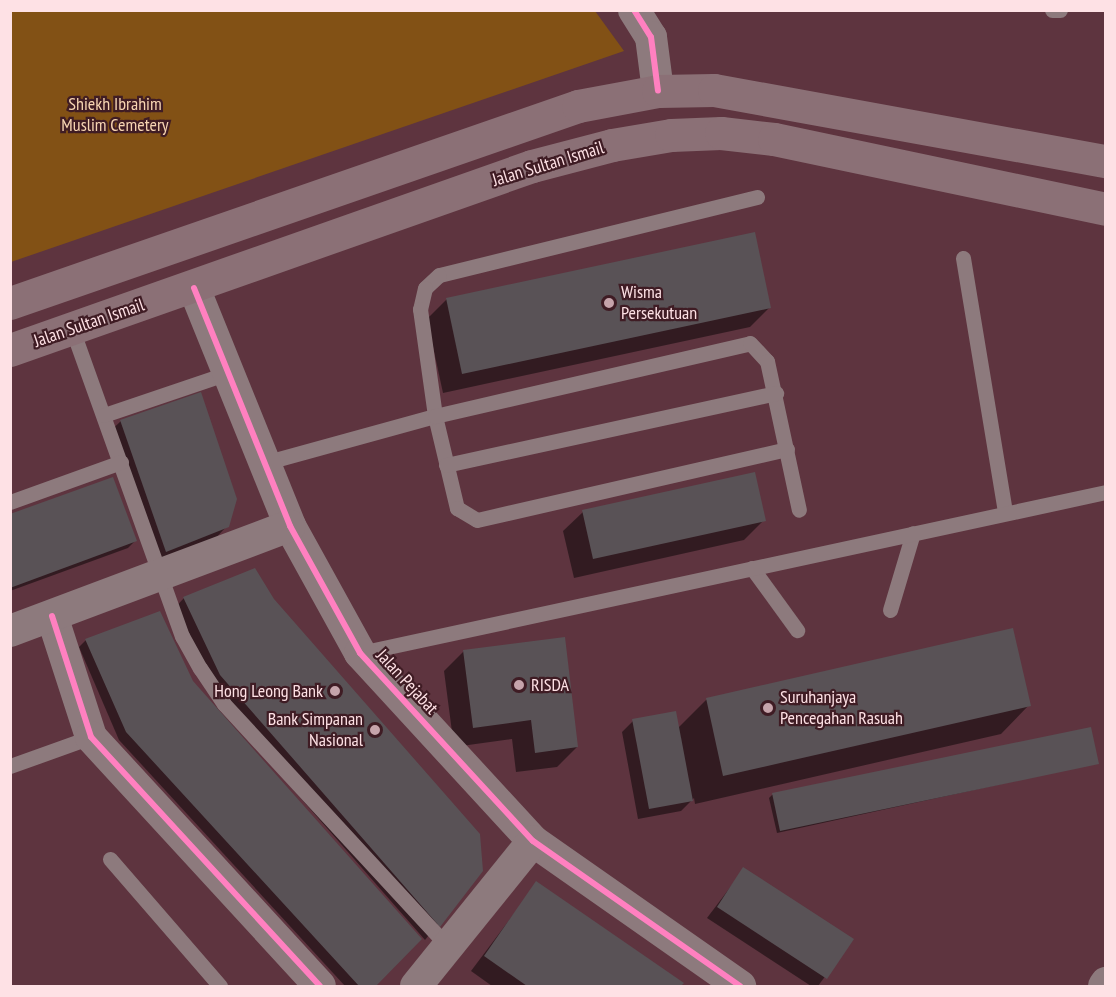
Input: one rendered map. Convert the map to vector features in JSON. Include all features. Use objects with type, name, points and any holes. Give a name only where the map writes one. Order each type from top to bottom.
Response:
[{"type":"main road","points":[[10,303],[578,106],[658,91],[714,90],[1105,161]]},
{"type":"main road","name":"Jalan Sultan Ismail","points":[[10,350],[194,288],[532,166],[612,145],[671,135],[721,133],[774,139],[1106,209]]},
{"type":"street","points":[[634,10],[651,37],[658,91]]},
{"type":"street","name":"Jalan Pejabat","points":[[194,288],[290,526],[360,653],[533,841],[740,987]]},
{"type":"street","points":[[10,631],[290,526]]},
{"type":"street","points":[[52,616],[91,737],[320,987]]},
{"type":"street","points":[[416,987],[533,841]]},
{"type":"lane","points":[[1052,10],[1060,10]]},
{"type":"lane","points":[[757,197],[440,275],[425,288],[420,309],[435,416],[457,508],[477,520],[787,449]]},
{"type":"lane","points":[[963,258],[1005,513]]},
{"type":"lane","points":[[72,329],[182,636],[224,704],[448,946]]},
{"type":"lane","points":[[264,463],[435,416],[750,343],[767,361],[776,393],[798,510]]},
{"type":"lane","points":[[104,415],[228,373]]},
{"type":"lane","points":[[446,465],[776,393]]},
{"type":"lane","points":[[10,502],[121,462]]},
{"type":"lane","points":[[360,653],[1106,492]]},
{"type":"lane","points":[[890,610],[913,533]]},
{"type":"lane","points":[[752,568],[797,630]]},
{"type":"lane","points":[[10,766],[91,737]]},
{"type":"lane","points":[[110,859],[220,987]]},
{"type":"green space","name":"Shiekh Ibrahim Muslim Cemetery","points":[[10,11],[595,11],[624,51],[11,262]]},
{"type":"building","name":"Wisma Persekutuan","points":[[755,232],[771,308],[462,374],[446,298]]},
{"type":"building","points":[[201,392],[237,499],[229,527],[166,552],[120,420]]},
{"type":"building","points":[[755,472],[766,521],[593,559],[582,510]]},
{"type":"building","points":[[113,477],[137,541],[10,588],[10,514]]},
{"type":"building","points":[[255,568],[274,599],[480,834],[483,871],[440,927],[220,675],[183,597]]},
{"type":"building","points":[[160,611],[193,681],[422,939],[376,986],[359,986],[126,732],[85,639]]},
{"type":"building","points":[[1013,628],[1031,706],[723,776],[706,698]]},
{"type":"building","name":"RISDA","points":[[565,637],[578,747],[535,753],[531,720],[473,728],[463,650]]},
{"type":"building","points":[[676,711],[693,801],[649,809],[632,719]]},
{"type":"building","points":[[1091,727],[1099,764],[780,831],[772,793]]},
{"type":"building","points":[[743,867],[854,939],[827,979],[717,907]]},
{"type":"building","points":[[536,881],[684,983],[681,986],[527,986],[484,956]]},
{"type":"cycle path","points":[[634,10],[651,37],[658,91]]},
{"type":"cycle path","points":[[194,288],[290,526],[360,653],[533,841],[740,986]]},
{"type":"cycle path","points":[[52,616],[91,737],[320,986]]},
{"type":"place","name":"Wisma Persekutuan","points":[[609,303]]},
{"type":"place","name":"RISDA","points":[[519,685]]},
{"type":"place","name":"Hong Leong Bank","points":[[335,691]]},
{"type":"place","name":"Suruhanjaya Pencegahan Rasuah","points":[[768,708]]},
{"type":"place","name":"Bank Simpanan Nasional","points":[[375,730]]}]
